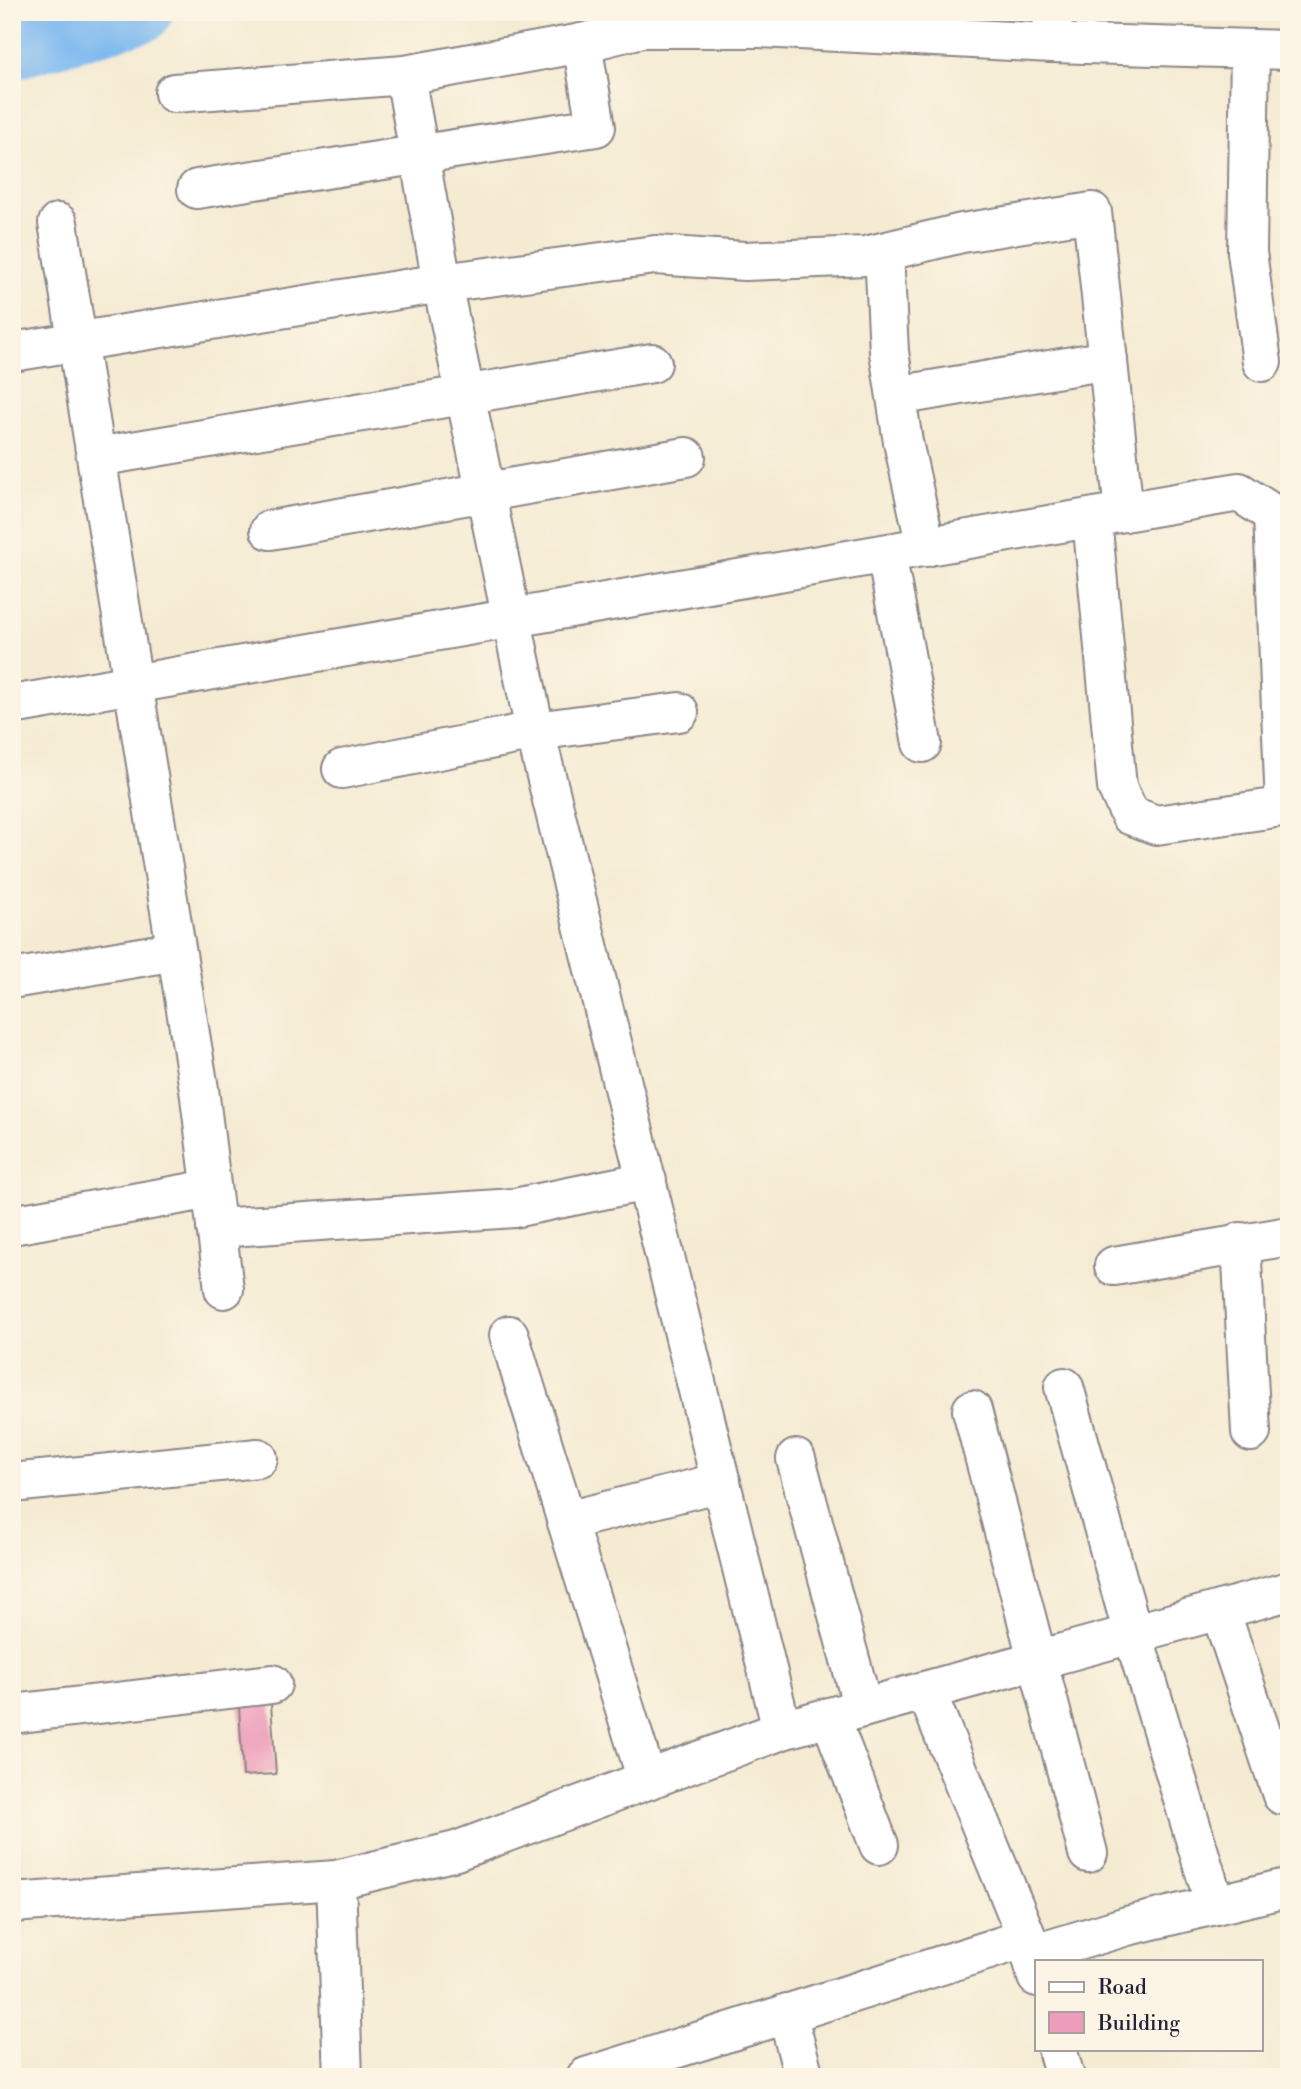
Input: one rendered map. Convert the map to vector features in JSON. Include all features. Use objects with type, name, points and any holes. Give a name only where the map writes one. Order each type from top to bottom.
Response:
[{"type":"street","points":[[174,93],[405,75],[582,43],[642,28],[1053,27],[1250,49],[1289,50]]},
{"type":"street","points":[[197,189],[596,127],[582,43]]},
{"type":"street","points":[[1250,49],[1247,252],[1262,362]]},
{"type":"street","points":[[405,75],[442,283],[536,731],[782,1730]]},
{"type":"street","points":[[12,352],[442,283],[655,255],[745,261],[866,256],[962,233],[1092,212],[1108,360],[1108,515],[1117,787],[1130,815],[1156,825],[1287,807],[1273,514],[1239,492],[1108,515],[926,547],[886,554],[512,620],[12,705]]},
{"type":"street","points":[[58,223],[135,682],[224,1289]]},
{"type":"street","points":[[884,252],[889,352],[895,396],[926,547]]},
{"type":"street","points":[[895,396],[1108,360]]},
{"type":"street","points":[[97,457],[652,363]]},
{"type":"street","points":[[270,530],[686,457]]},
{"type":"street","points":[[886,554],[922,743]]},
{"type":"street","points":[[342,769],[536,731],[679,712]]},
{"type":"street","points":[[12,979],[176,951]]},
{"type":"street","points":[[216,1228],[514,1208],[647,1181]]},
{"type":"street","points":[[12,1224],[211,1189]]},
{"type":"street","points":[[1114,1266],[1241,1242],[1289,1236]]},
{"type":"street","points":[[1241,1242],[1251,1432]]},
{"type":"street","points":[[509,1335],[647,1780]]},
{"type":"street","points":[[1064,1387],[1133,1634],[1215,1905]]},
{"type":"street","points":[[972,1410],[1035,1661],[1088,1853]]},
{"type":"street","points":[[12,1483],[258,1458]]},
{"type":"street","points":[[796,1460],[847,1712],[879,1845]]},
{"type":"street","points":[[566,1521],[721,1482]]},
{"type":"street","points":[[12,1903],[335,1880],[456,1851],[782,1730],[1289,1591]]},
{"type":"street","points":[[1220,1610],[1282,1795]]},
{"type":"street","points":[[12,1714],[272,1684]]},
{"type":"street","points":[[926,1690],[1031,1957]]},
{"type":"street","points":[[335,1880],[343,2077]]},
{"type":"street","points":[[586,2077],[787,2013],[1031,1957],[1127,1926],[1282,1889]]},
{"type":"street","points":[[787,2013],[804,2077]]},
{"type":"street","points":[[1057,2050],[1065,2077]]},
{"type":"building","points":[[271,1704],[276,1774],[243,1776],[239,1706]]},
{"type":"waterway","points":[[12,49],[142,12]]}]
